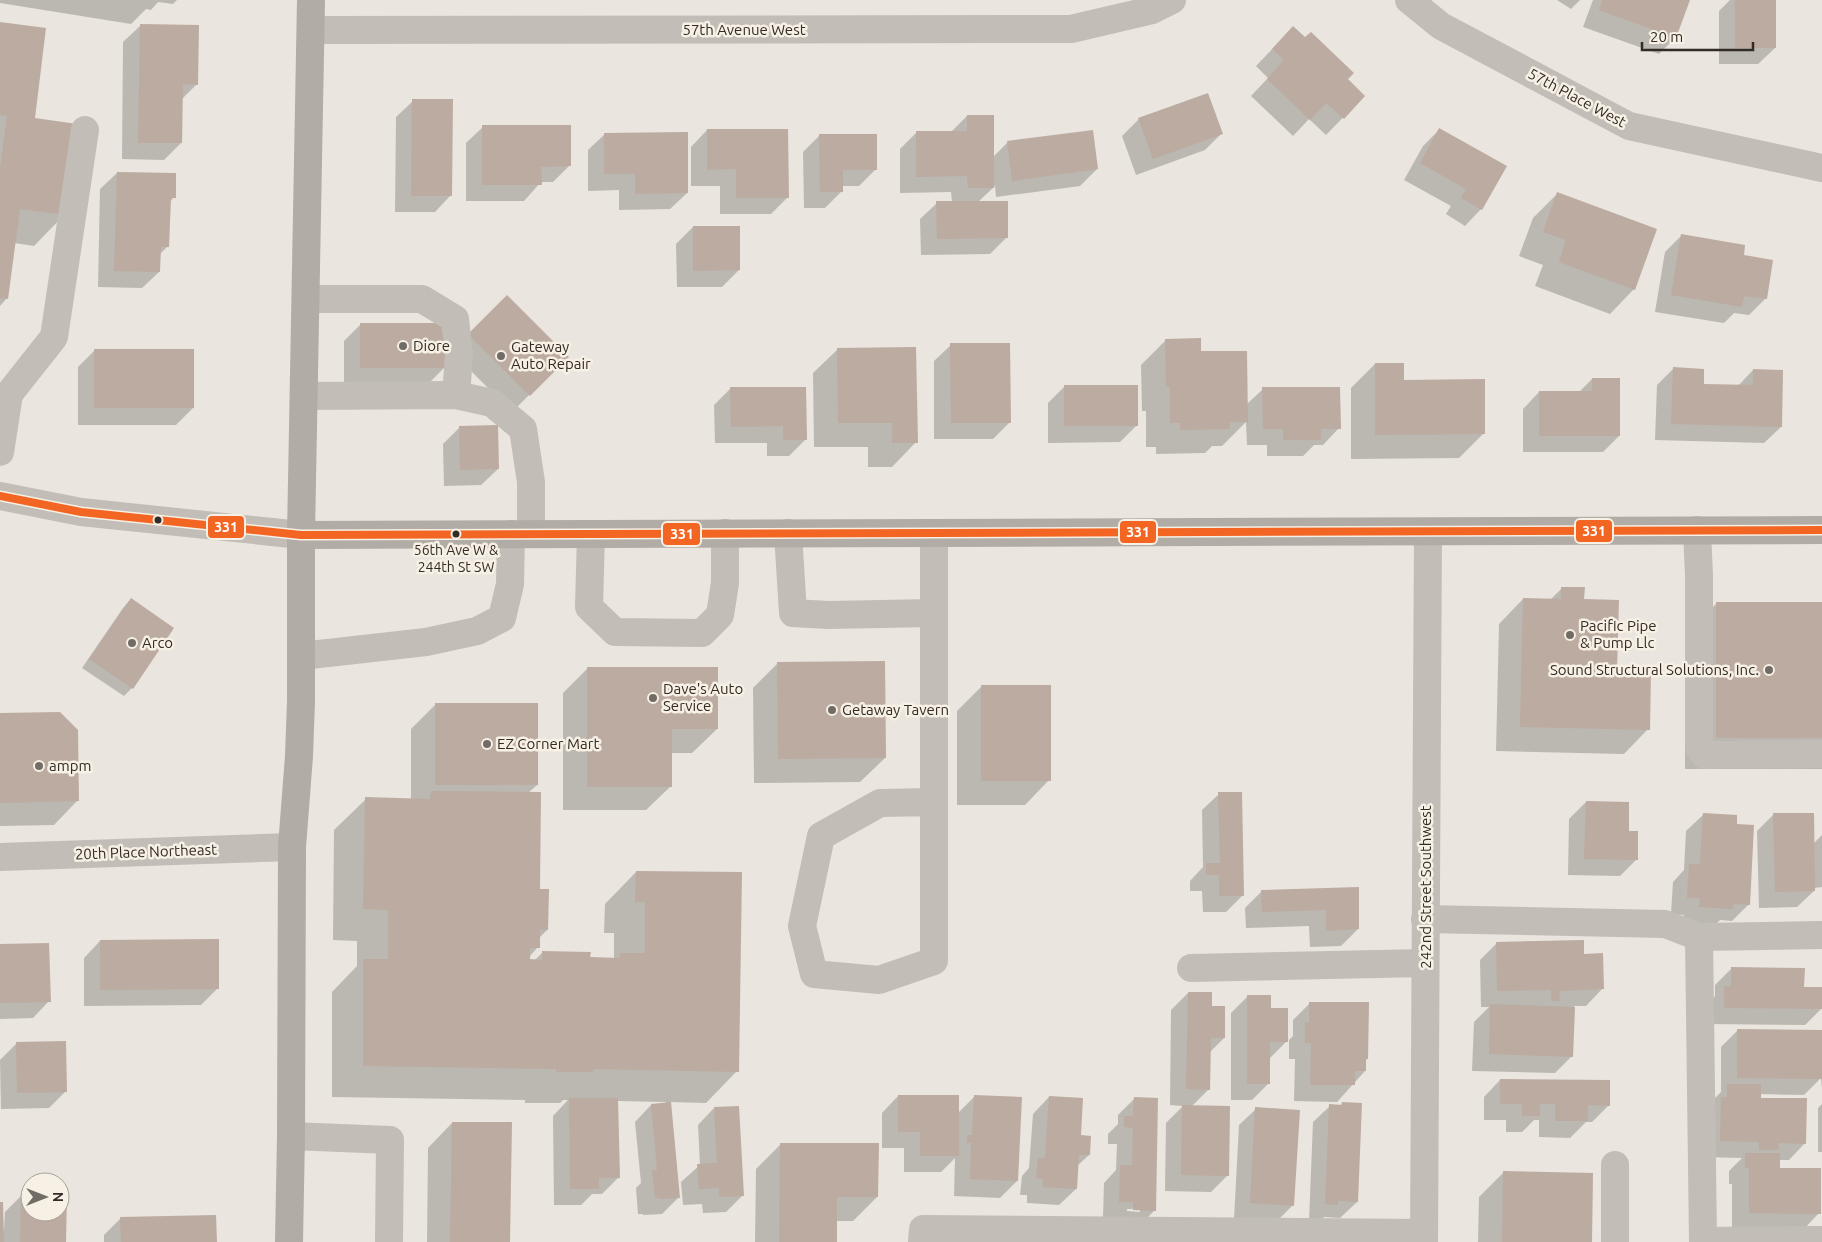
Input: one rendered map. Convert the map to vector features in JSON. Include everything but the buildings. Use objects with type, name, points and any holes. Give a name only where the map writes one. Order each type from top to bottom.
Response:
[{"type":"main road","points":[[289,1242],[292,847],[299,756],[301,535],[311,0]]},
{"type":"main road","points":[[301,535],[1822,530]]},
{"type":"street","name":"57th Avenue West","points":[[311,30],[1071,29],[1152,10],[1172,0]]},
{"type":"street","name":"57th Place West","points":[[1409,0],[1441,26],[1629,126],[1822,168]]},
{"type":"street","points":[[0,452],[9,394],[54,337],[86,130]]},
{"type":"street","points":[[306,299],[422,298],[455,319],[459,356],[456,395]]},
{"type":"street","points":[[301,656],[426,642],[477,631],[502,618],[531,482],[523,429],[492,403],[456,395],[304,396]]},
{"type":"street","points":[[0,496],[81,512],[301,535]]},
{"type":"street","points":[[1697,530],[1699,576],[1699,747],[1705,755],[1822,754]]},
{"type":"street","name":"242nd Street Southwest","points":[[1424,1238],[1428,532]]},
{"type":"street","points":[[591,534],[589,607],[615,632],[702,633],[720,615],[725,583],[726,533]]},
{"type":"street","points":[[788,533],[793,613],[828,615],[934,613]]},
{"type":"street","points":[[933,802],[880,803],[821,836],[802,926],[814,974],[879,980],[934,961],[934,533]]},
{"type":"street","name":"20th Place Northeast","points":[[0,857],[292,847]]},
{"type":"street","points":[[1425,919],[1665,924],[1699,937],[1822,935]]},
{"type":"street","points":[[1699,937],[1702,1240],[1822,1240]]},
{"type":"street","points":[[1191,968],[1425,963]]},
{"type":"street","points":[[291,1136],[390,1140],[389,1242]]},
{"type":"street","points":[[1615,1242],[1616,1166]]},
{"type":"street","points":[[922,1242],[923,1229],[1229,1237],[1424,1238]]},
{"type":"transit line","name":"331","points":[[0,496],[81,512],[301,535],[1822,530]]},
{"type":"place","name":"Diore","points":[[403,346]]},
{"type":"place","name":"Gateway Auto Repair","points":[[501,356]]},
{"type":"place","name":"56th Ave W & 244th St SW","points":[[456,534]]},
{"type":"place","name":"Pacific Pipe & Pump Llc","points":[[1570,635]]},
{"type":"place","name":"Arco","points":[[132,643]]},
{"type":"place","name":"Sound Structural Solutions, Inc.","points":[[1769,670]]},
{"type":"place","name":"Dave's Auto Service","points":[[653,698]]},
{"type":"place","name":"Getaway Tavern","points":[[832,710]]},
{"type":"place","name":"EZ Corner Mart","points":[[487,744]]},
{"type":"place","name":"ampm","points":[[39,766]]}]
